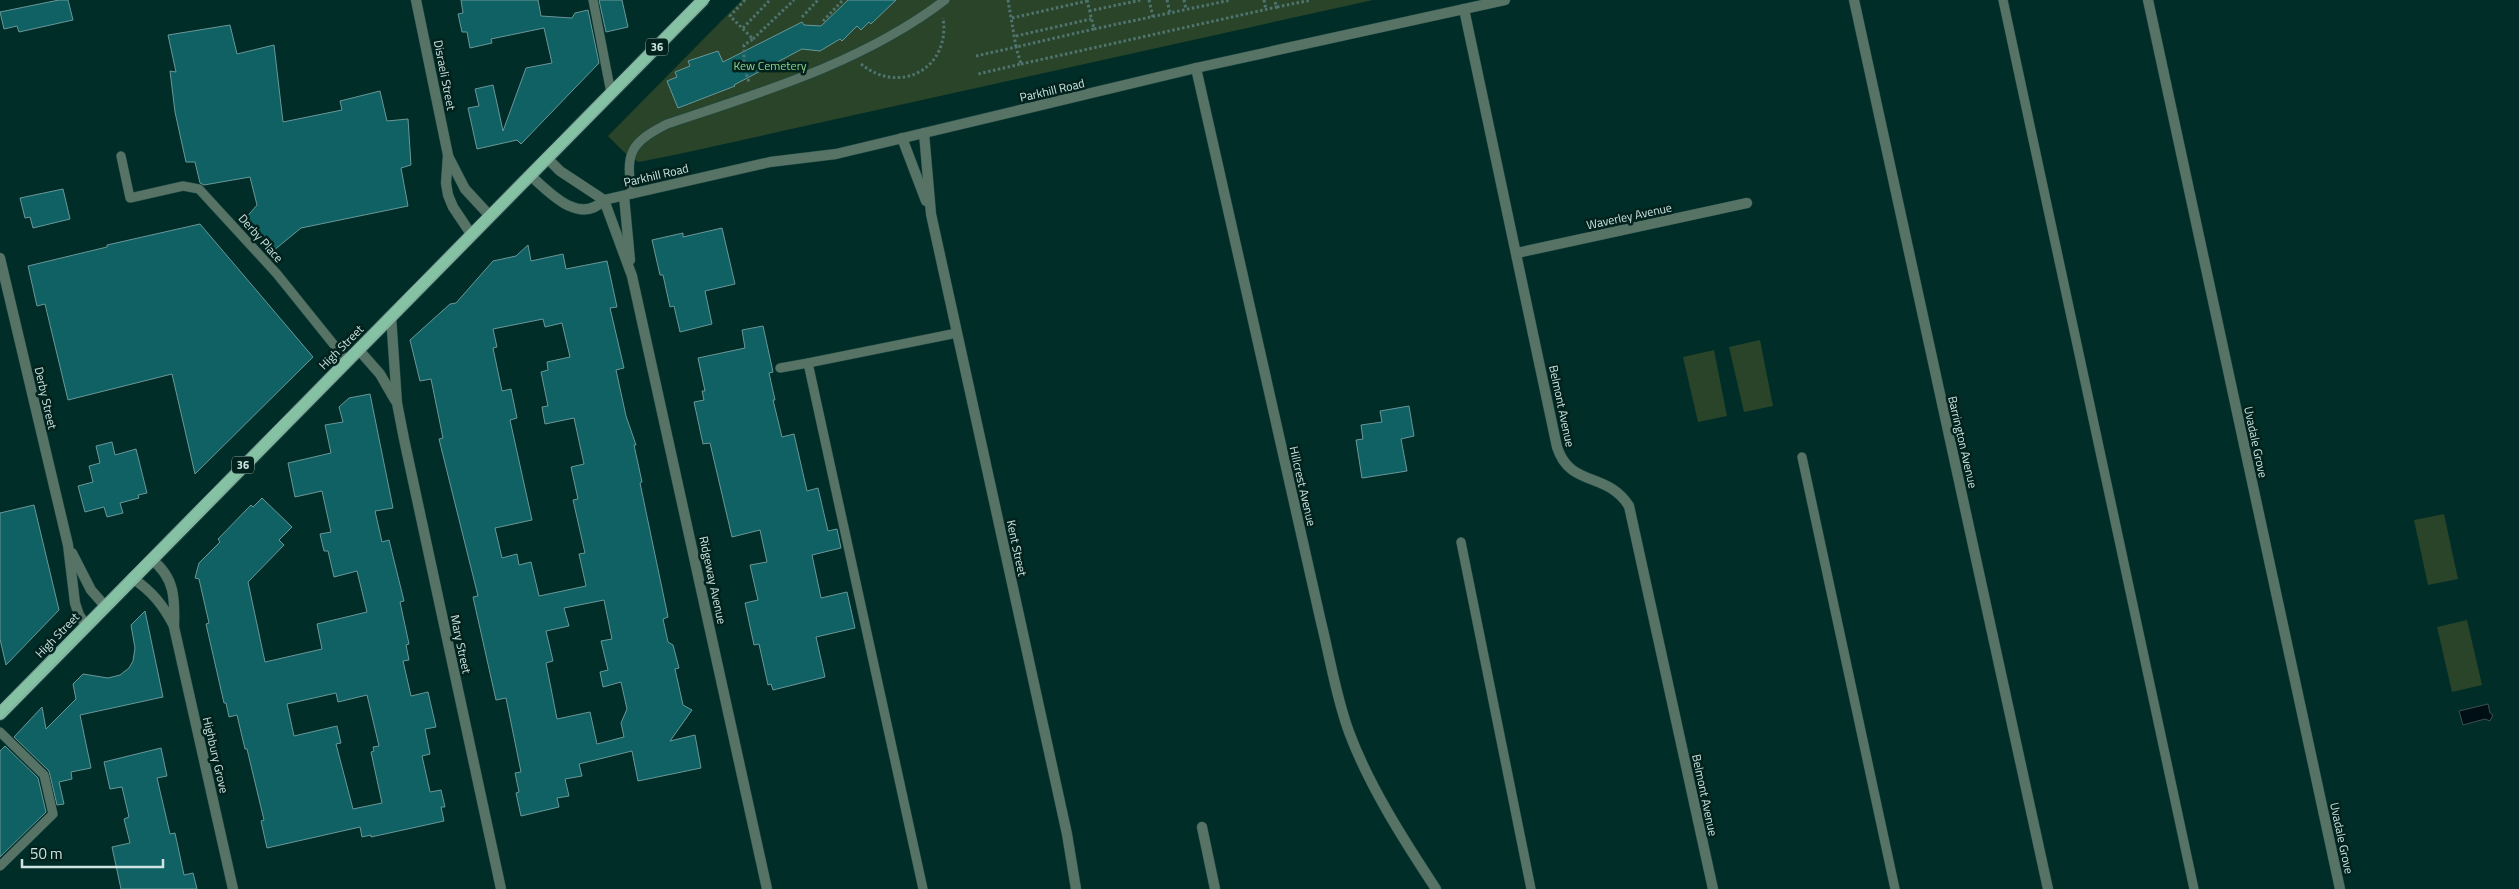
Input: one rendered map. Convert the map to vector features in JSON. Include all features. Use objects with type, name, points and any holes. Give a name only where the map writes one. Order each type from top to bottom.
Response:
[{"type":"main road","name":"High Street","points":[[0,714],[703,0]]},
{"type":"street","name":"Disraeli Street","points":[[416,0],[448,156],[446,183],[448,195],[453,207],[471,234]]},
{"type":"street","name":"Parkhill Road","points":[[530,175],[561,203],[578,209],[592,209],[604,200],[770,162],[836,154],[1196,68],[1505,0]]},
{"type":"street","name":"Barrington Avenue","points":[[1854,0],[2048,889]]},
{"type":"street","name":"Uvadale Grove","points":[[2148,0],[2340,889]]},
{"type":"street","name":"Belmont Avenue","points":[[1464,9],[1560,456],[1571,470],[1607,485],[1620,494],[1629,506],[1713,889]]},
{"type":"street","name":"Hillcrest Avenue","points":[[1196,68],[1320,622],[1343,712],[1356,750],[1391,818],[1436,889]]},
{"type":"street","name":"Kent Street","points":[[924,133],[931,214],[1067,834],[1076,889]]},
{"type":"street","name":"Kent Street","points":[[902,138],[931,214]]},
{"type":"street","name":"Disraeli Street","points":[[448,156],[466,189],[490,216]]},
{"type":"street","points":[[547,158],[560,170],[604,200]]},
{"type":"street","name":"Ridgeway Avenue","points":[[628,195],[632,276]]},
{"type":"street","name":"Ridgeway Avenue","points":[[604,200],[632,276],[767,889]]},
{"type":"street","name":"Waverley Avenue","points":[[1517,253],[1747,203]]},
{"type":"street","name":"Derby Street","points":[[0,258],[68,545],[75,603],[79,615],[86,626]]},
{"type":"street","name":"Mary Street","points":[[391,316],[397,403],[501,889]]},
{"type":"street","name":"Mary Street","points":[[358,349],[380,374],[397,403]]},
{"type":"street","name":"Derby Street","points":[[68,545],[91,590],[105,606]]},
{"type":"street","name":"Highbury Grove","points":[[151,559],[169,577],[175,596],[174,627],[233,889]]},
{"type":"street","name":"Highbury Grove","points":[[132,578],[146,587],[162,604],[174,627]]},
{"type":"street","points":[[1202,827],[1215,889]]},
{"type":"lane","points":[[593,0],[611,93]]},
{"type":"lane","points":[[2003,0],[2194,889]]},
{"type":"lane","points":[[628,195],[629,157],[652,132],[667,124],[802,77],[851,56],[911,24],[942,2]]},
{"type":"lane","name":"Derby Place","points":[[121,156],[130,198],[182,186],[199,189],[276,274],[347,360]]},
{"type":"lane","points":[[780,368],[957,333]]},
{"type":"lane","points":[[808,363],[923,889]]},
{"type":"lane","points":[[1802,458],[1895,889]]},
{"type":"lane","points":[[1461,542],[1531,889]]},
{"type":"lane","points":[[0,732],[44,775],[54,814],[0,866]]},
{"type":"path","points":[[745,0],[730,16],[753,39]]},
{"type":"path","points":[[743,28],[770,0]]},
{"type":"path","points":[[753,94],[744,68],[744,45],[753,39],[794,0]]},
{"type":"path","points":[[802,17],[818,0]]},
{"type":"path","points":[[1009,0],[1020,64]]},
{"type":"path","points":[[1090,11],[1141,0]]},
{"type":"path","points":[[1149,0],[1153,17]]},
{"type":"path","points":[[1167,0],[1170,13]]},
{"type":"path","points":[[1184,0],[1186,9]]},
{"type":"path","points":[[976,56],[1212,2],[1230,0]]},
{"type":"path","points":[[1264,0],[1266,10]]},
{"type":"path","points":[[1274,0],[1276,7]]},
{"type":"path","points":[[978,74],[1311,0]]},
{"type":"path","points":[[823,21],[841,1]]},
{"type":"path","points":[[1012,18],[1087,1],[1094,29]]},
{"type":"path","points":[[851,56],[871,73],[890,79],[911,76],[923,70],[940,50],[944,27],[942,2]]},
{"type":"path","points":[[1016,36],[1091,19]]},
{"type":"green space","name":"Kew Cemetery","points":[[742,0],[1373,0],[679,154],[639,162],[629,157],[608,136]]},
{"type":"green space","points":[[1760,340],[1773,406],[1744,412],[1729,347]]},
{"type":"green space","points":[[1714,350],[1727,416],[1698,422],[1683,357]]},
{"type":"green space","points":[[2444,514],[2458,579],[2428,585],[2414,520]]},
{"type":"green space","points":[[2467,620],[2482,685],[2452,692],[2437,627]]},
{"type":"shaded area","points":[[2488,704],[2490,713],[2493,715],[2490,721],[2485,719],[2463,725],[2459,711]]},
{"type":"building","points":[[59,0],[68,0],[73,20],[19,32],[17,26],[4,29],[0,12]]},
{"type":"building","points":[[461,0],[538,0],[541,16],[572,18],[575,13],[588,10],[599,63],[521,144],[517,140],[477,149],[468,108],[479,106],[475,89],[493,85],[503,131],[526,68],[552,63],[544,28],[491,39],[492,43],[470,48],[467,32],[462,32],[458,14],[463,13]]},
{"type":"building","points":[[599,0],[622,0],[628,27],[606,32]]},
{"type":"building","points":[[848,0],[896,0],[871,24],[869,22],[861,30],[857,26],[842,41],[840,39],[820,51],[802,49],[735,86],[678,108],[667,81],[677,77],[675,72],[690,66],[688,61],[718,51],[723,62],[802,22],[804,25],[821,26]]},
{"type":"building","points":[[230,25],[237,54],[274,45],[283,122],[342,110],[340,101],[380,91],[387,121],[408,119],[411,165],[401,168],[408,206],[301,228],[273,251],[244,220],[257,205],[250,177],[204,185],[200,183],[195,162],[186,162],[175,112],[170,71],[176,72],[168,35]]},
{"type":"building","points":[[63,189],[70,219],[33,228],[30,217],[25,218],[20,198]]},
{"type":"building","points":[[200,224],[313,357],[195,474],[172,374],[68,400],[45,304],[37,306],[28,266],[107,247],[107,245]]},
{"type":"building","points":[[722,228],[735,284],[705,291],[712,324],[680,332],[674,306],[670,307],[663,275],[660,275],[652,240],[683,233],[683,237]]},
{"type":"building","points":[[528,245],[531,261],[563,254],[566,269],[607,261],[617,307],[610,308],[624,368],[616,370],[626,416],[636,445],[634,445],[642,482],[640,483],[668,617],[663,619],[668,642],[673,645],[679,668],[675,669],[683,705],[692,710],[670,741],[695,735],[701,768],[638,781],[632,751],[579,764],[582,776],[565,779],[569,796],[557,798],[559,807],[521,816],[516,793],[519,792],[515,773],[521,772],[506,698],[496,700],[473,597],[478,596],[439,439],[443,438],[431,379],[420,381],[410,340],[450,304],[456,303],[493,261],[516,256]],"holes":[[[543,319],[545,327],[562,323],[570,357],[547,362],[548,370],[541,372],[548,406],[542,407],[545,424],[574,418],[584,464],[571,467],[578,499],[573,500],[585,553],[579,554],[586,586],[539,596],[531,562],[519,565],[517,554],[502,558],[495,528],[532,520],[510,420],[517,418],[511,389],[502,391],[493,348],[497,347],[493,329]],[[604,600],[612,639],[601,641],[608,670],[600,672],[603,687],[621,682],[627,709],[621,723],[624,737],[597,744],[590,712],[557,719],[546,663],[553,661],[546,631],[569,626],[564,608]]]},
{"type":"building","points":[[763,326],[773,372],[769,373],[775,400],[773,400],[782,437],[794,434],[807,491],[818,488],[828,531],[837,529],[841,548],[812,555],[821,598],[847,592],[855,628],[816,637],[825,677],[773,690],[771,684],[768,685],[759,644],[754,645],[745,603],[758,600],[750,565],[767,562],[760,530],[732,537],[710,443],[703,444],[694,402],[704,400],[702,391],[705,391],[698,358],[745,348],[742,330]]},
{"type":"building","points":[[370,394],[393,508],[375,511],[382,542],[389,540],[404,601],[400,602],[409,644],[406,645],[409,660],[403,661],[411,696],[428,692],[436,727],[425,729],[430,754],[422,756],[430,792],[441,790],[445,807],[441,807],[444,821],[371,837],[371,835],[362,837],[360,827],[267,848],[261,821],[264,820],[247,749],[245,749],[237,715],[229,717],[226,703],[224,703],[206,624],[209,623],[199,579],[195,578],[199,563],[220,542],[218,539],[251,505],[253,507],[262,498],[292,527],[279,540],[284,545],[248,582],[265,662],[322,649],[317,624],[367,612],[357,571],[334,577],[328,551],[324,551],[320,534],[331,532],[322,491],[295,497],[288,463],[331,453],[325,425],[343,422],[339,407],[349,398]],"holes":[[[336,693],[338,702],[367,695],[379,746],[373,747],[374,751],[371,752],[382,803],[353,809],[336,744],[341,743],[337,726],[294,736],[287,704]]]},
{"type":"building","points":[[1409,406],[1414,436],[1401,439],[1407,471],[1362,478],[1356,440],[1363,439],[1361,425],[1382,422],[1380,411]]},
{"type":"building","points":[[112,442],[115,455],[136,449],[147,493],[138,495],[139,498],[120,503],[123,513],[107,517],[104,507],[85,512],[78,486],[93,482],[89,466],[100,463],[96,446]]},
{"type":"building","points":[[34,505],[59,610],[6,665],[0,639],[0,513]]},
{"type":"building","points":[[145,611],[163,697],[80,715],[91,768],[71,772],[72,779],[59,782],[64,804],[57,805],[49,771],[14,737],[42,707],[46,729],[76,699],[73,684],[83,674],[108,678],[120,675],[129,668],[133,661],[135,648],[131,625]]},
{"type":"building","points":[[5,746],[38,778],[46,812],[0,857],[0,751]]},
{"type":"building","points":[[161,748],[167,776],[157,778],[170,834],[175,833],[184,875],[193,873],[197,889],[121,889],[112,847],[130,843],[124,819],[129,817],[122,787],[110,789],[104,762]]},
{"type":"tram line","points":[[0,705],[695,0]]},
{"type":"tram line","points":[[0,720],[710,0]]}]
